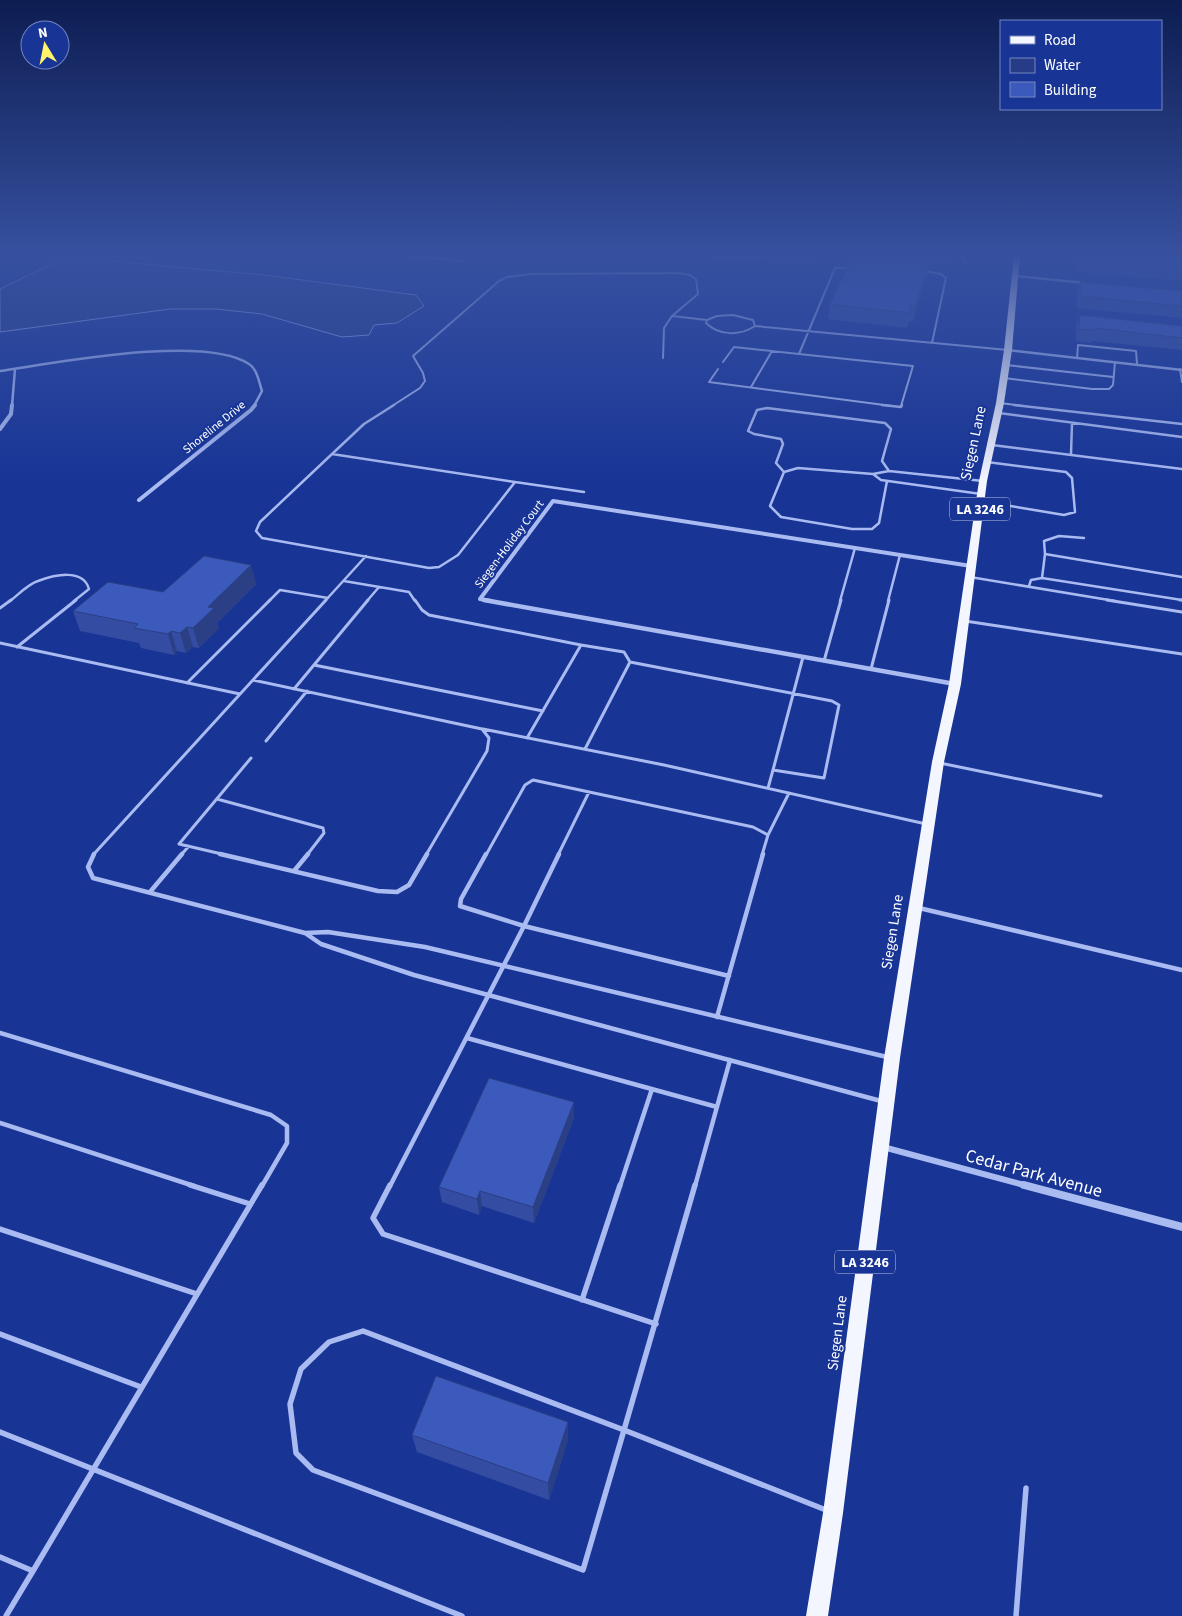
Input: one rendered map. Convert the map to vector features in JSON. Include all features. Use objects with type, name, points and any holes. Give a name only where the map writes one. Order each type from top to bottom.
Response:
[{"type":"main road","name":"Siegen Lane","points":[[817,1616],[833,1513],[880,1146],[914,907],[938,762],[955,684],[984,481],[990,444],[999,413],[1010,330]]},
{"type":"street","points":[[1008,350],[1181,369]]},
{"type":"street","name":"Shoreline Drive","points":[[0,371],[163,351],[193,351],[221,354],[241,359],[250,365],[262,390],[259,399],[251,410],[139,500]]},
{"type":"street","points":[[0,429],[10,414],[15,369]]},
{"type":"street","name":"Siegen-Holiday Court","points":[[955,684],[480,599],[553,502],[972,567]]},
{"type":"street","name":"Cedar Park Avenue","points":[[880,1146],[1182,1227]]},
{"type":"lane","points":[[442,330],[413,356],[423,373],[425,381],[420,388],[364,424],[260,522],[256,531],[262,538],[429,568],[440,567],[458,555],[515,482]]},
{"type":"lane","points":[[663,358],[664,330]]},
{"type":"lane","points":[[720,330],[740,332],[744,330]]},
{"type":"lane","points":[[793,330],[1008,350]]},
{"type":"lane","points":[[932,343],[935,330]]},
{"type":"lane","points":[[799,354],[807,332]]},
{"type":"lane","points":[[1077,358],[1078,345],[1136,351],[1137,364]]},
{"type":"lane","points":[[718,369],[709,382],[901,407],[914,366],[734,347],[723,362]]},
{"type":"lane","points":[[751,387],[772,351]]},
{"type":"lane","points":[[1004,378],[1102,390],[1109,389],[1113,385],[1115,362]]},
{"type":"lane","points":[[1006,365],[1113,377]]},
{"type":"lane","points":[[1181,369],[1182,382]]},
{"type":"lane","points":[[1000,403],[1182,424]]},
{"type":"lane","points":[[784,472],[776,464],[783,444],[781,439],[754,434],[748,431],[757,410],[767,408],[885,423],[891,429],[882,461],[889,471]]},
{"type":"lane","points":[[999,413],[1182,437]]},
{"type":"lane","points":[[1071,454],[1072,423]]},
{"type":"lane","points":[[990,444],[1182,468]]},
{"type":"lane","points":[[331,454],[584,492]]},
{"type":"lane","points":[[873,474],[881,480],[982,497],[1064,515],[1075,512],[1072,478],[1066,472],[987,462]]},
{"type":"lane","points":[[784,472],[798,468],[873,474],[889,471],[984,481]]},
{"type":"lane","points":[[784,472],[770,506],[781,517],[852,529],[872,529],[879,523],[887,481]]},
{"type":"lane","points":[[1042,578],[1045,554],[1044,541],[1050,537],[1069,536],[1084,538]]},
{"type":"lane","points":[[824,661],[855,548]]},
{"type":"lane","points":[[1045,554],[1182,577]]},
{"type":"lane","points":[[872,669],[900,555]]},
{"type":"lane","points":[[366,556],[96,851],[88,867],[93,878],[305,933],[328,932],[425,948],[892,1058]]},
{"type":"lane","points":[[0,608],[37,581],[62,575],[77,575],[87,582],[89,590],[17,647]]},
{"type":"lane","points":[[970,576],[1182,612]]},
{"type":"lane","points":[[1029,586],[1031,580],[1042,578],[1182,600]]},
{"type":"lane","points":[[344,581],[409,592],[422,610],[429,615],[624,652],[630,662],[832,701],[839,706],[824,778],[773,770]]},
{"type":"lane","points":[[294,689],[379,587]]},
{"type":"lane","points":[[187,683],[280,590],[328,598]]},
{"type":"lane","points":[[963,620],[1182,654]]},
{"type":"lane","points":[[0,644],[240,694]]},
{"type":"lane","points":[[527,738],[581,645]]},
{"type":"lane","points":[[768,788],[803,657]]},
{"type":"lane","points":[[586,749],[630,662]]},
{"type":"lane","points":[[314,666],[543,711]]},
{"type":"lane","points":[[253,680],[768,788],[928,825]]},
{"type":"lane","points":[[266,741],[307,691]]},
{"type":"lane","points":[[251,758],[179,844],[378,891],[397,892],[409,885],[487,751],[489,738],[479,728]]},
{"type":"lane","points":[[938,762],[1101,796]]},
{"type":"lane","points":[[728,976],[524,926],[460,906],[461,899],[525,785],[533,780],[753,827],[768,835]]},
{"type":"lane","points":[[589,792],[504,967],[373,1218],[383,1234],[656,1324]]},
{"type":"lane","points":[[717,1017],[768,835],[789,793]]},
{"type":"lane","points":[[217,799],[323,828],[324,834],[294,871]]},
{"type":"lane","points":[[150,892],[190,846]]},
{"type":"lane","points":[[914,907],[1182,970]]},
{"type":"lane","points":[[305,933],[321,944],[414,976],[886,1102]]},
{"type":"lane","points":[[0,1032],[271,1115],[287,1126],[287,1143],[6,1616]]},
{"type":"lane","points":[[467,1038],[717,1107]]},
{"type":"lane","points":[[730,1060],[656,1324],[624,1430],[583,1570],[313,1470],[296,1453],[290,1404],[301,1369],[328,1342],[363,1331],[624,1430],[833,1513]]},
{"type":"lane","points":[[582,1300],[652,1089]]},
{"type":"lane","points":[[0,1123],[250,1204]]},
{"type":"lane","points":[[0,1229],[197,1294]]},
{"type":"lane","points":[[0,1334],[141,1387]]},
{"type":"lane","points":[[0,1432],[462,1616]]},
{"type":"lane","points":[[1016,1616],[1026,1488]]},
{"type":"lane","points":[[0,1557],[33,1571]]},
{"type":"water","points":[[319,330],[371,330],[369,335],[342,337]]},
{"type":"building","points":[[1116,330],[1182,330],[1182,338]]},
{"type":"building","points":[[204,556],[251,565],[208,607],[214,608],[193,628],[187,627],[180,633],[171,631],[168,634],[134,628],[138,624],[73,611],[108,582],[163,592]]},
{"type":"building","points":[[489,1078],[574,1102],[533,1207],[480,1191],[477,1199],[439,1187]]},
{"type":"building","points":[[436,1376],[568,1422],[548,1483],[412,1435]]}]
